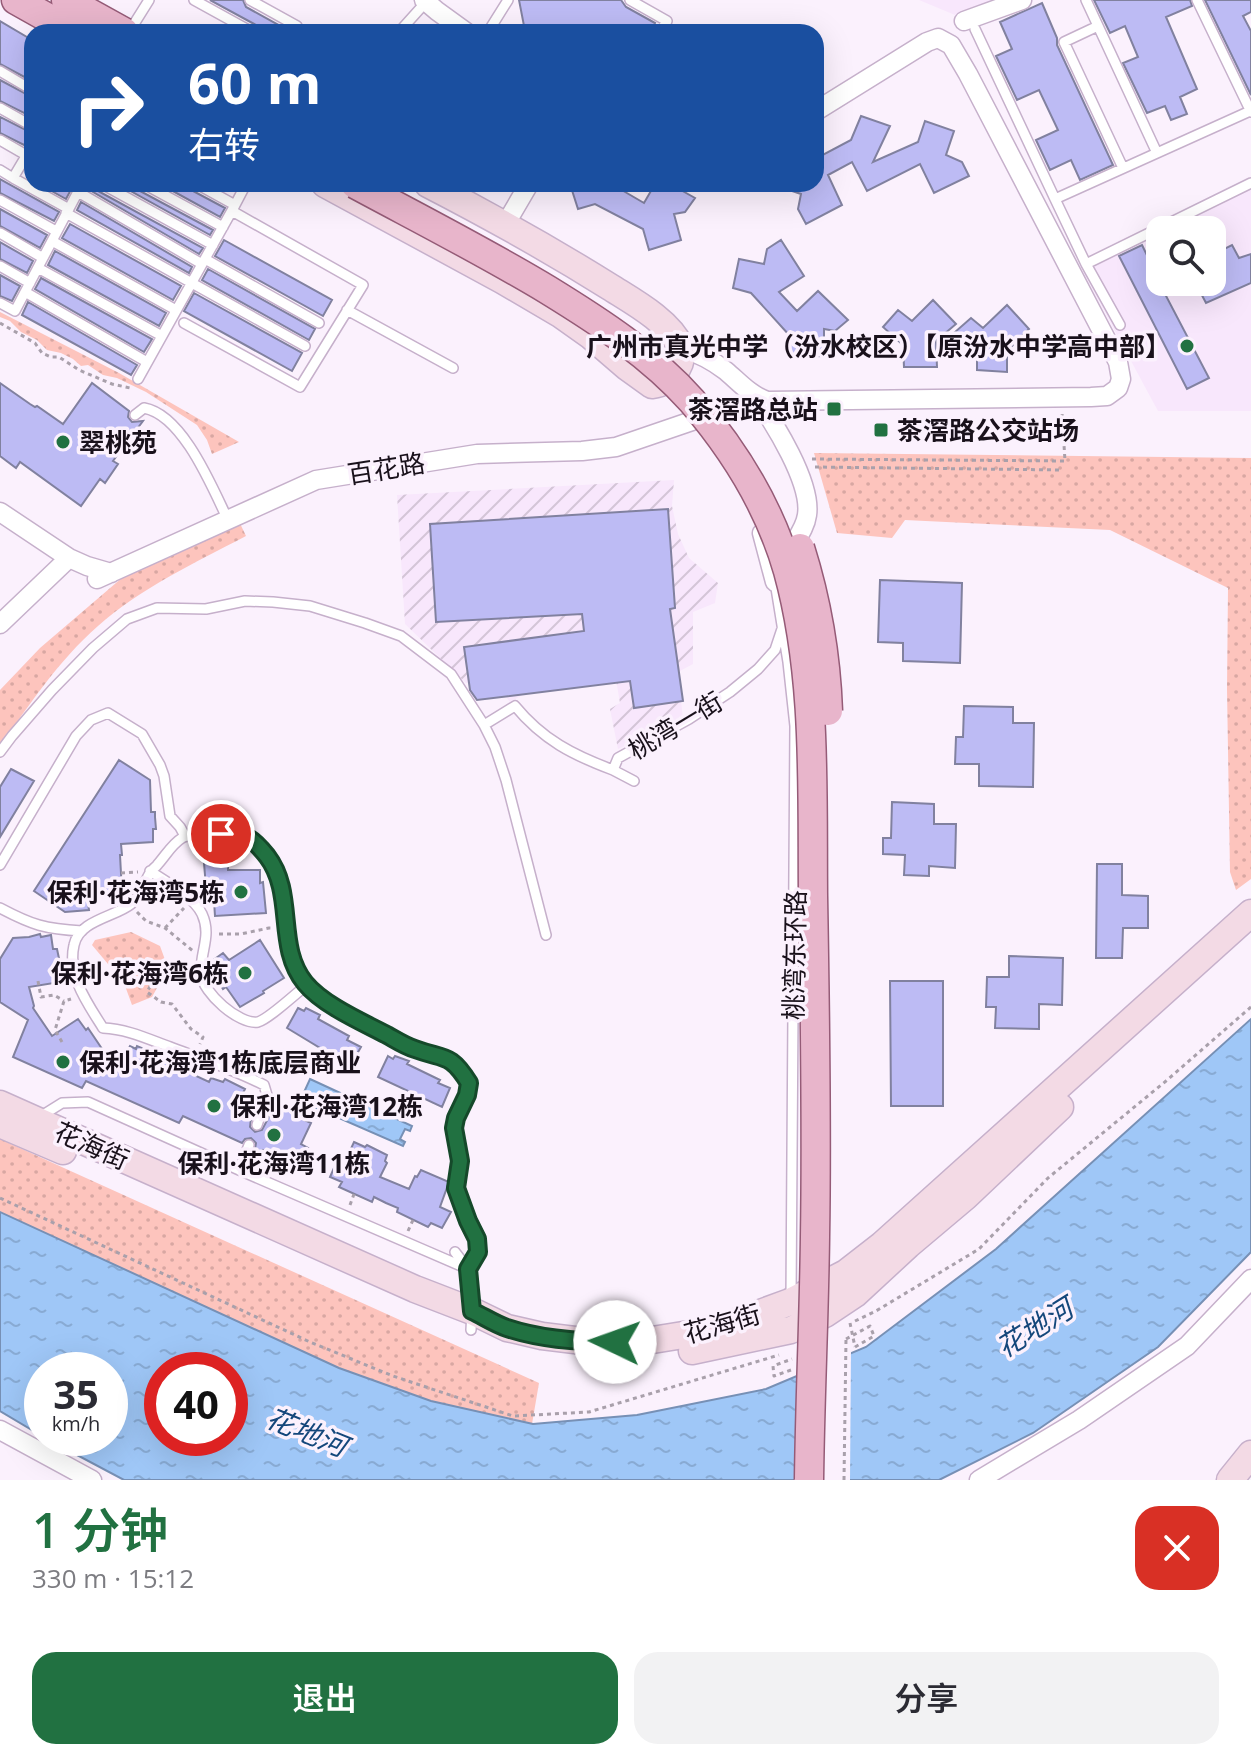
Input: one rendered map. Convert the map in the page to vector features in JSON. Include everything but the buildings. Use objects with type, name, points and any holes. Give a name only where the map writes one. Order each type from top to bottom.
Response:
[{"type":"main road","points":[[16,0],[59,24]]},
{"type":"main road","points":[[66,0],[112,24]]},
{"type":"main road","points":[[370,192],[508,266],[622,338],[659,368],[714,427],[735,458],[757,494],[787,568],[803,645],[812,772],[816,1221],[809,1480]]},
{"type":"main road","points":[[408,192],[602,303],[667,350],[717,401],[739,430],[786,510],[801,549],[822,633],[830,744],[834,1120],[827,1480]]},
{"type":"street","points":[[970,25],[1022,0]]},
{"type":"street","points":[[425,1],[455,24]]},
{"type":"street","points":[[756,397],[767,401],[798,402],[1107,396],[1118,388],[1121,379],[1118,362],[951,45],[938,38],[927,42],[824,106]]},
{"type":"street","points":[[340,192],[502,280],[591,336],[676,403],[717,449],[764,521],[777,526],[786,523],[798,514],[803,505],[804,492]]},
{"type":"street","points":[[443,192],[577,267],[661,323],[681,348],[682,355],[678,368],[670,377],[652,385]]},
{"type":"street","points":[[505,225],[524,192]]},
{"type":"street","points":[[681,348],[704,356],[756,397],[771,418],[795,467],[808,502],[807,517],[775,582]]},
{"type":"street","name":"百花路","points":[[69,558],[104,576],[316,480],[477,454],[616,447],[692,421]]},
{"type":"street","points":[[747,497],[763,536],[775,582]]},
{"type":"street","points":[[0,512],[69,558],[0,624]]},
{"type":"street","name":"花海街","points":[[0,1124],[471,1321],[542,1336],[591,1342],[640,1342],[714,1330],[790,1302],[846,1273],[882,1245],[1251,913]]},
{"type":"street","name":"花海街","points":[[0,1104],[415,1289],[517,1345],[580,1358],[638,1360],[722,1346],[786,1342],[855,1294],[965,1197],[1133,1038],[1251,938]]},
{"type":"street","points":[[979,1480],[1079,1420],[1187,1346],[1251,1279]]},
{"type":"street","points":[[0,1430],[92,1480]]},
{"type":"street","points":[[1230,1480],[1251,1454]]},
{"type":"lane","points":[[132,24],[149,0]]},
{"type":"lane","points":[[194,0],[238,24]]},
{"type":"lane","points":[[250,0],[293,24]]},
{"type":"lane","points":[[493,24],[508,0]]},
{"type":"lane","points":[[630,0],[667,21],[665,24]]},
{"type":"lane","points":[[1086,0],[1157,153]]},
{"type":"lane","points":[[1055,199],[1251,111],[1197,0]]},
{"type":"lane","points":[[406,24],[425,1]]},
{"type":"lane","points":[[970,25],[1086,264],[1120,325]]},
{"type":"lane","points":[[1098,26],[1064,42],[1123,168]]},
{"type":"lane","points":[[0,71],[24,85]]},
{"type":"lane","points":[[0,108],[24,122]]},
{"type":"lane","points":[[0,140],[24,148]]},
{"type":"lane","points":[[13,178],[24,159]]},
{"type":"lane","points":[[0,170],[24,185]]},
{"type":"lane","points":[[1086,264],[1251,183]]},
{"type":"lane","points":[[36,192],[305,346]]},
{"type":"lane","points":[[0,303],[15,311],[78,192]]},
{"type":"lane","points":[[87,192],[203,262],[319,323]]},
{"type":"lane","points":[[117,192],[213,245]]},
{"type":"lane","points":[[159,192],[223,227]]},
{"type":"lane","points":[[184,323],[300,387],[363,285],[209,192]]},
{"type":"lane","points":[[138,379],[242,192]]},
{"type":"lane","points":[[0,200],[176,310]]},
{"type":"lane","points":[[0,233],[43,258]]},
{"type":"lane","points":[[0,266],[27,287],[147,362]]},
{"type":"lane","points":[[38,268],[162,336]]},
{"type":"lane","points":[[347,310],[453,368]]},
{"type":"lane","points":[[135,415],[144,408],[149,409],[173,426],[190,448],[202,480],[228,520]]},
{"type":"lane","name":"桃湾东环路","points":[[775,582],[783,626],[795,741],[790,1302],[786,1342]]},
{"type":"lane","points":[[0,752],[52,690],[93,648],[127,619],[157,608],[206,609],[245,601],[273,602],[310,606],[365,623],[401,636],[451,674],[484,725],[506,780],[546,935]]},
{"type":"lane","name":"桃湾一街","points":[[613,770],[618,758],[689,719],[742,683],[775,650],[783,626]]},
{"type":"lane","name":"桃湾一街","points":[[484,725],[515,706],[531,725],[580,758],[634,781]]},
{"type":"lane","points":[[0,865],[76,736],[91,720],[108,713],[142,734],[164,776],[170,816],[185,836]]},
{"type":"lane","points":[[257,1125],[267,1095],[264,1085],[237,1071],[140,1035],[103,1028],[81,995],[74,963],[74,944],[82,931],[131,904],[144,889],[150,871],[185,836],[239,834],[255,841],[277,869],[291,956],[297,972],[307,985],[356,1019],[415,1049],[454,1061],[469,1083],[454,1128],[460,1161],[456,1188],[477,1239],[478,1252],[468,1269],[471,1321]]},
{"type":"lane","points":[[150,871],[183,893],[201,911],[207,932],[201,977],[220,1004],[248,1022],[260,1022],[307,985]]},
{"type":"lane","points":[[0,908],[33,925],[82,931]]},
{"type":"lane","points":[[34,1120],[62,1103],[88,1102],[468,1269]]},
{"type":"lane","points":[[239,1170],[249,1145]]},
{"type":"lane","points":[[455,1252],[468,1269]]},
{"type":"path","points":[[816,459],[1065,461],[1062,398]]},
{"type":"path","points":[[795,467],[1063,470]]},
{"type":"path","points":[[165,928],[191,901]]},
{"type":"path","points":[[131,904],[146,921],[165,928],[202,958]]},
{"type":"path","points":[[207,932],[241,934],[269,928],[286,930]]},
{"type":"path","points":[[158,972],[147,992],[161,1002],[172,1004],[191,1029],[203,1037],[195,1056]]},
{"type":"path","points":[[38,981],[41,997],[54,995],[64,1001]]},
{"type":"path","points":[[64,1001],[81,995]]},
{"type":"path","points":[[62,1042],[55,1030],[64,1001]]},
{"type":"path","points":[[844,1480],[846,1339],[870,1326],[874,1336],[855,1347],[850,1323],[876,1311],[979,1249],[1048,1178],[1251,1007]]},
{"type":"path","points":[[0,1198],[310,1342],[393,1376],[513,1416],[589,1412],[773,1358],[786,1342]]},
{"type":"path","points":[[794,1368],[774,1376],[773,1366],[802,1354]]},
{"type":"shaded area","points":[[919,0],[994,0],[955,15]]},
{"type":"shaded area","name":"广州市真光中学（汾水校区）【原汾水中学高中部】","points":[[1251,188],[1251,411],[1158,411],[1083,272],[1146,239],[1146,296],[1226,296],[1226,216],[1193,216]]},
{"type":"shaded area","points":[[0,312],[119,373],[239,442],[212,454],[197,425],[146,392],[103,375],[88,365],[81,366],[61,353],[47,350],[10,321],[0,317]]},
{"type":"shaded area","points":[[814,453],[1251,458],[1251,879],[1236,890],[1230,872],[1228,588],[1110,530],[905,520],[892,538],[837,533]]},
{"type":"shaded area","points":[[674,480],[672,506],[678,534],[689,558],[718,583],[715,603],[693,612],[693,664],[678,672],[683,719],[618,749],[610,709],[620,703],[613,662],[554,677],[510,702],[494,681],[466,683],[405,624],[397,495]]},
{"type":"shaded area","points":[[236,515],[246,536],[151,588],[98,626],[58,668],[0,746],[0,690],[40,648],[123,577]]},
{"type":"shaded area","points":[[131,932],[160,946],[168,968],[152,997],[132,1005],[124,983],[92,945],[95,940]]},
{"type":"shaded area","points":[[0,1139],[539,1383],[532,1424],[431,1401],[339,1368],[0,1212]]},
{"type":"water","name":"花地河","points":[[1251,1019],[1251,1252],[1158,1347],[1033,1433],[939,1480],[124,1480],[79,1456],[128,1456],[128,1352],[24,1352],[24,1425],[0,1411],[0,1212],[339,1368],[431,1401],[533,1424],[637,1415],[766,1389],[866,1347],[996,1249]]},
{"type":"water","points":[[310,1079],[412,1126],[410,1131],[405,1129],[400,1139],[405,1142],[403,1146],[300,1101]]},
{"type":"pier","points":[[851,1349],[850,1480],[794,1480],[798,1372]]},
{"type":"place","name":"广州市真光中学（汾水校区）【原汾水中学高中部】","points":[[1187,346]]},
{"type":"place","name":"茶滘路总站","points":[[834,409]]},
{"type":"place","name":"茶滘路公交站场","points":[[881,430]]},
{"type":"place","name":"翠桃苑","points":[[63,442]]},
{"type":"place","name":"保利·花海湾5栋","points":[[241,892]]},
{"type":"place","name":"保利·花海湾6栋","points":[[245,973]]},
{"type":"place","name":"保利·花海湾1栋底层商业","points":[[63,1062]]},
{"type":"place","name":"保利·花海湾12栋","points":[[214,1106]]},
{"type":"place","name":"保利·花海湾11栋","points":[[274,1135]]},
{"type":"route","points":[[221,834],[239,834],[255,841],[277,869],[291,956],[297,972],[307,985],[356,1019],[415,1049],[454,1061],[469,1083],[454,1128],[460,1161],[456,1188],[477,1239],[478,1252],[468,1269],[472,1311],[507,1328],[542,1336],[615,1342]]}]
